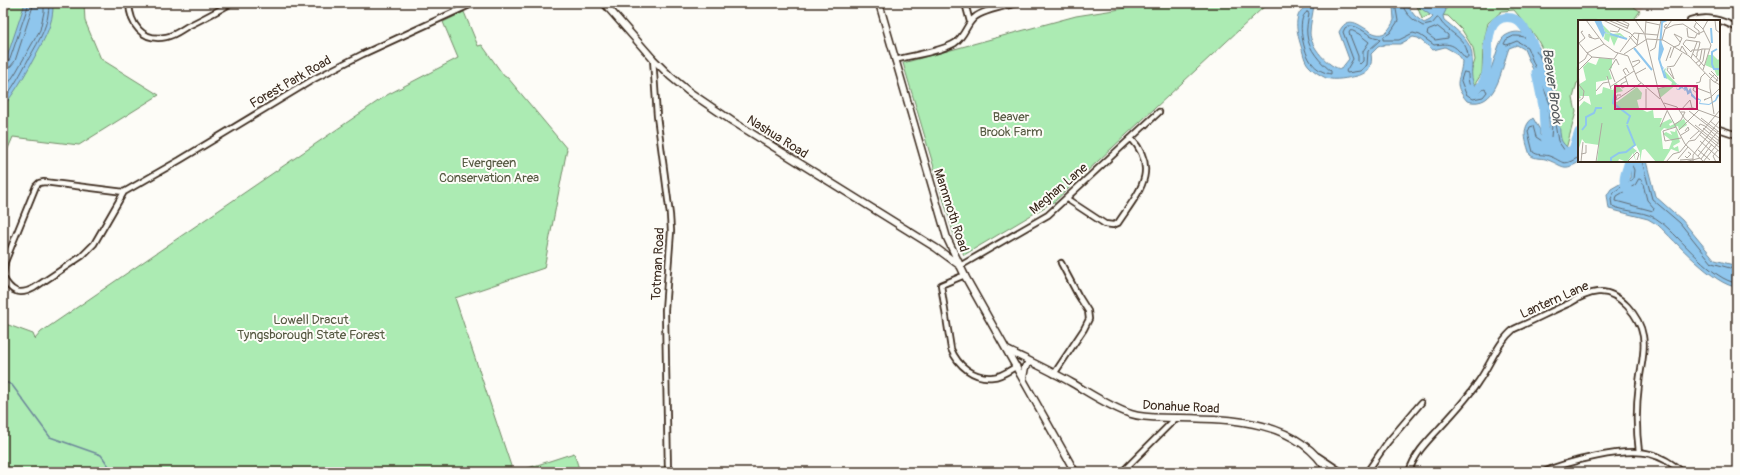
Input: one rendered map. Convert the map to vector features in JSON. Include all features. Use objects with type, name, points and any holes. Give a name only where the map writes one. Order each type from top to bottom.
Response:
[{"type":"main road","name":"Nashua Road","points":[[604,3],[653,59],[688,91],[936,248],[960,266]]},
{"type":"main road","name":"Mammoth Road","points":[[879,3],[948,238],[960,266],[1075,472]]},
{"type":"main road","name":"Donahue Road","points":[[1007,350],[1093,396],[1131,414],[1146,417],[1224,419],[1260,424],[1292,438],[1312,451],[1328,472]]},
{"type":"main road","points":[[1023,378],[1025,367],[1030,362]]},
{"type":"street","points":[[129,3],[131,19],[138,29],[148,36],[160,38],[172,35],[232,3]]},
{"type":"street","name":"Forest Park Road","points":[[124,192],[44,182],[39,183],[36,186],[5,262],[3,276],[7,285],[14,291],[27,292],[82,256],[94,244],[102,232],[110,214],[124,192],[314,79],[363,54],[474,3]]},
{"type":"street","points":[[965,3],[970,22]]},
{"type":"street","points":[[895,60],[943,48],[954,43],[962,37],[970,22],[975,17],[983,13],[1018,3]]},
{"type":"street","points":[[1696,20],[1708,18],[1716,20]]},
{"type":"street","points":[[1720,21],[1737,28]]},
{"type":"street","name":"Totman Road","points":[[653,59],[657,116],[671,223],[665,310],[668,472]]},
{"type":"street","name":"Meghan Lane","points":[[960,266],[1048,215],[1159,112]]},
{"type":"street","points":[[1720,129],[1737,135]]},
{"type":"street","points":[[1067,199],[1105,224],[1113,225],[1118,223],[1144,184],[1146,173],[1141,152],[1131,138]]},
{"type":"street","points":[[1054,374],[1084,329],[1088,319],[1088,311],[1061,263]]},
{"type":"street","points":[[965,275],[945,282],[941,285],[951,349],[955,358],[969,372],[982,376],[994,377],[1016,366]]},
{"type":"street","name":"Lantern Lane","points":[[1409,472],[1412,464],[1424,445],[1479,381],[1498,348],[1514,329],[1582,297],[1598,292],[1608,294],[1621,301],[1635,316],[1642,330],[1644,344],[1638,386],[1637,414],[1639,452]]},
{"type":"street","points":[[1367,472],[1386,442],[1421,403]]},
{"type":"street","points":[[1122,472],[1176,418]]},
{"type":"street","points":[[1312,451],[1342,472]]},
{"type":"street","points":[[1544,472],[1567,464],[1607,455],[1639,452],[1658,456],[1683,472]]},
{"type":"shaded area","points":[[1626,3],[1647,3],[1640,11]]},
{"type":"green space","points":[[3,3],[84,3],[85,21],[101,59],[159,95],[79,145],[13,137],[3,160]]},
{"type":"green space","name":"Beaver Brook Farm","points":[[1186,3],[1268,3],[1055,201],[964,255],[954,235],[903,63],[1076,16],[1133,7]]},
{"type":"green space","points":[[1416,3],[1628,3],[1640,11],[1634,20],[1578,20],[1578,82],[1573,98],[1576,112],[1566,149],[1559,152],[1547,76],[1547,58],[1536,37],[1514,10],[1502,11],[1488,23],[1483,46],[1482,73],[1475,84],[1471,84],[1469,79],[1475,60],[1473,48],[1462,30],[1448,16],[1432,14],[1422,19]]},
{"type":"green space","name":"Lowell Dracut Tyngsborough State Forest","points":[[464,12],[478,46],[482,45],[504,76],[508,78],[567,149],[544,268],[455,298],[513,472],[3,472],[3,323],[33,334],[35,339],[41,332],[387,95],[458,58],[443,22]]},
{"type":"green space","points":[[574,453],[580,472],[516,472]]},
{"type":"water","points":[[25,3],[53,3],[52,19],[44,39],[30,66],[3,107],[3,63],[7,57]]},
{"type":"water","points":[[1390,3],[1405,3],[1415,16],[1424,23],[1433,17],[1419,7],[1419,3],[1436,3],[1444,5],[1446,10],[1443,16],[1444,20],[1462,35],[1470,47],[1472,52],[1472,75],[1474,85],[1478,89],[1488,76],[1502,39],[1509,34],[1517,32],[1528,35],[1540,49],[1548,65],[1558,103],[1560,133],[1562,140],[1569,149],[1573,148],[1578,142],[1579,162],[1564,167],[1546,159],[1530,155],[1525,135],[1526,126],[1533,118],[1540,130],[1540,135],[1545,139],[1549,120],[1543,94],[1533,69],[1524,49],[1517,45],[1509,48],[1500,76],[1491,94],[1485,99],[1477,102],[1467,101],[1459,90],[1458,81],[1462,61],[1456,53],[1445,47],[1433,50],[1418,38],[1413,37],[1400,44],[1386,44],[1378,47],[1371,54],[1371,65],[1367,71],[1357,76],[1330,79],[1315,71],[1307,64],[1299,40],[1297,20],[1298,15],[1307,6],[1314,4],[1310,26],[1313,44],[1326,61],[1336,68],[1341,69],[1349,59],[1339,32],[1345,24],[1352,22],[1373,33],[1380,34],[1387,31],[1394,20],[1393,6]]},
{"type":"water","points":[[1626,162],[1646,162],[1655,196],[1682,220],[1715,260],[1737,266],[1737,287],[1728,285],[1707,271],[1658,225],[1648,219],[1609,209],[1607,195],[1611,189],[1630,178],[1630,171]]},
{"type":"waterway","name":"Beaver Brook","points":[[1470,89],[1474,92],[1480,87],[1484,80],[1487,67],[1489,38],[1491,29],[1495,22],[1502,18],[1516,19],[1525,29],[1534,46]]},
{"type":"waterway","name":"Beaver Brook","points":[[1536,72],[1543,106],[1547,150]]},
{"type":"waterway","name":"Beaver Brook","points":[[1565,154],[1573,149],[1578,135]]},
{"type":"waterway","name":"Beaver Brook","points":[[1629,162],[1625,173],[1624,184],[1629,191]]},
{"type":"waterway","points":[[3,381],[12,385],[50,437],[101,455],[113,472]]},
{"type":"park label","name":"Evergreen Conservation Area","points":[[489,170]]}]
